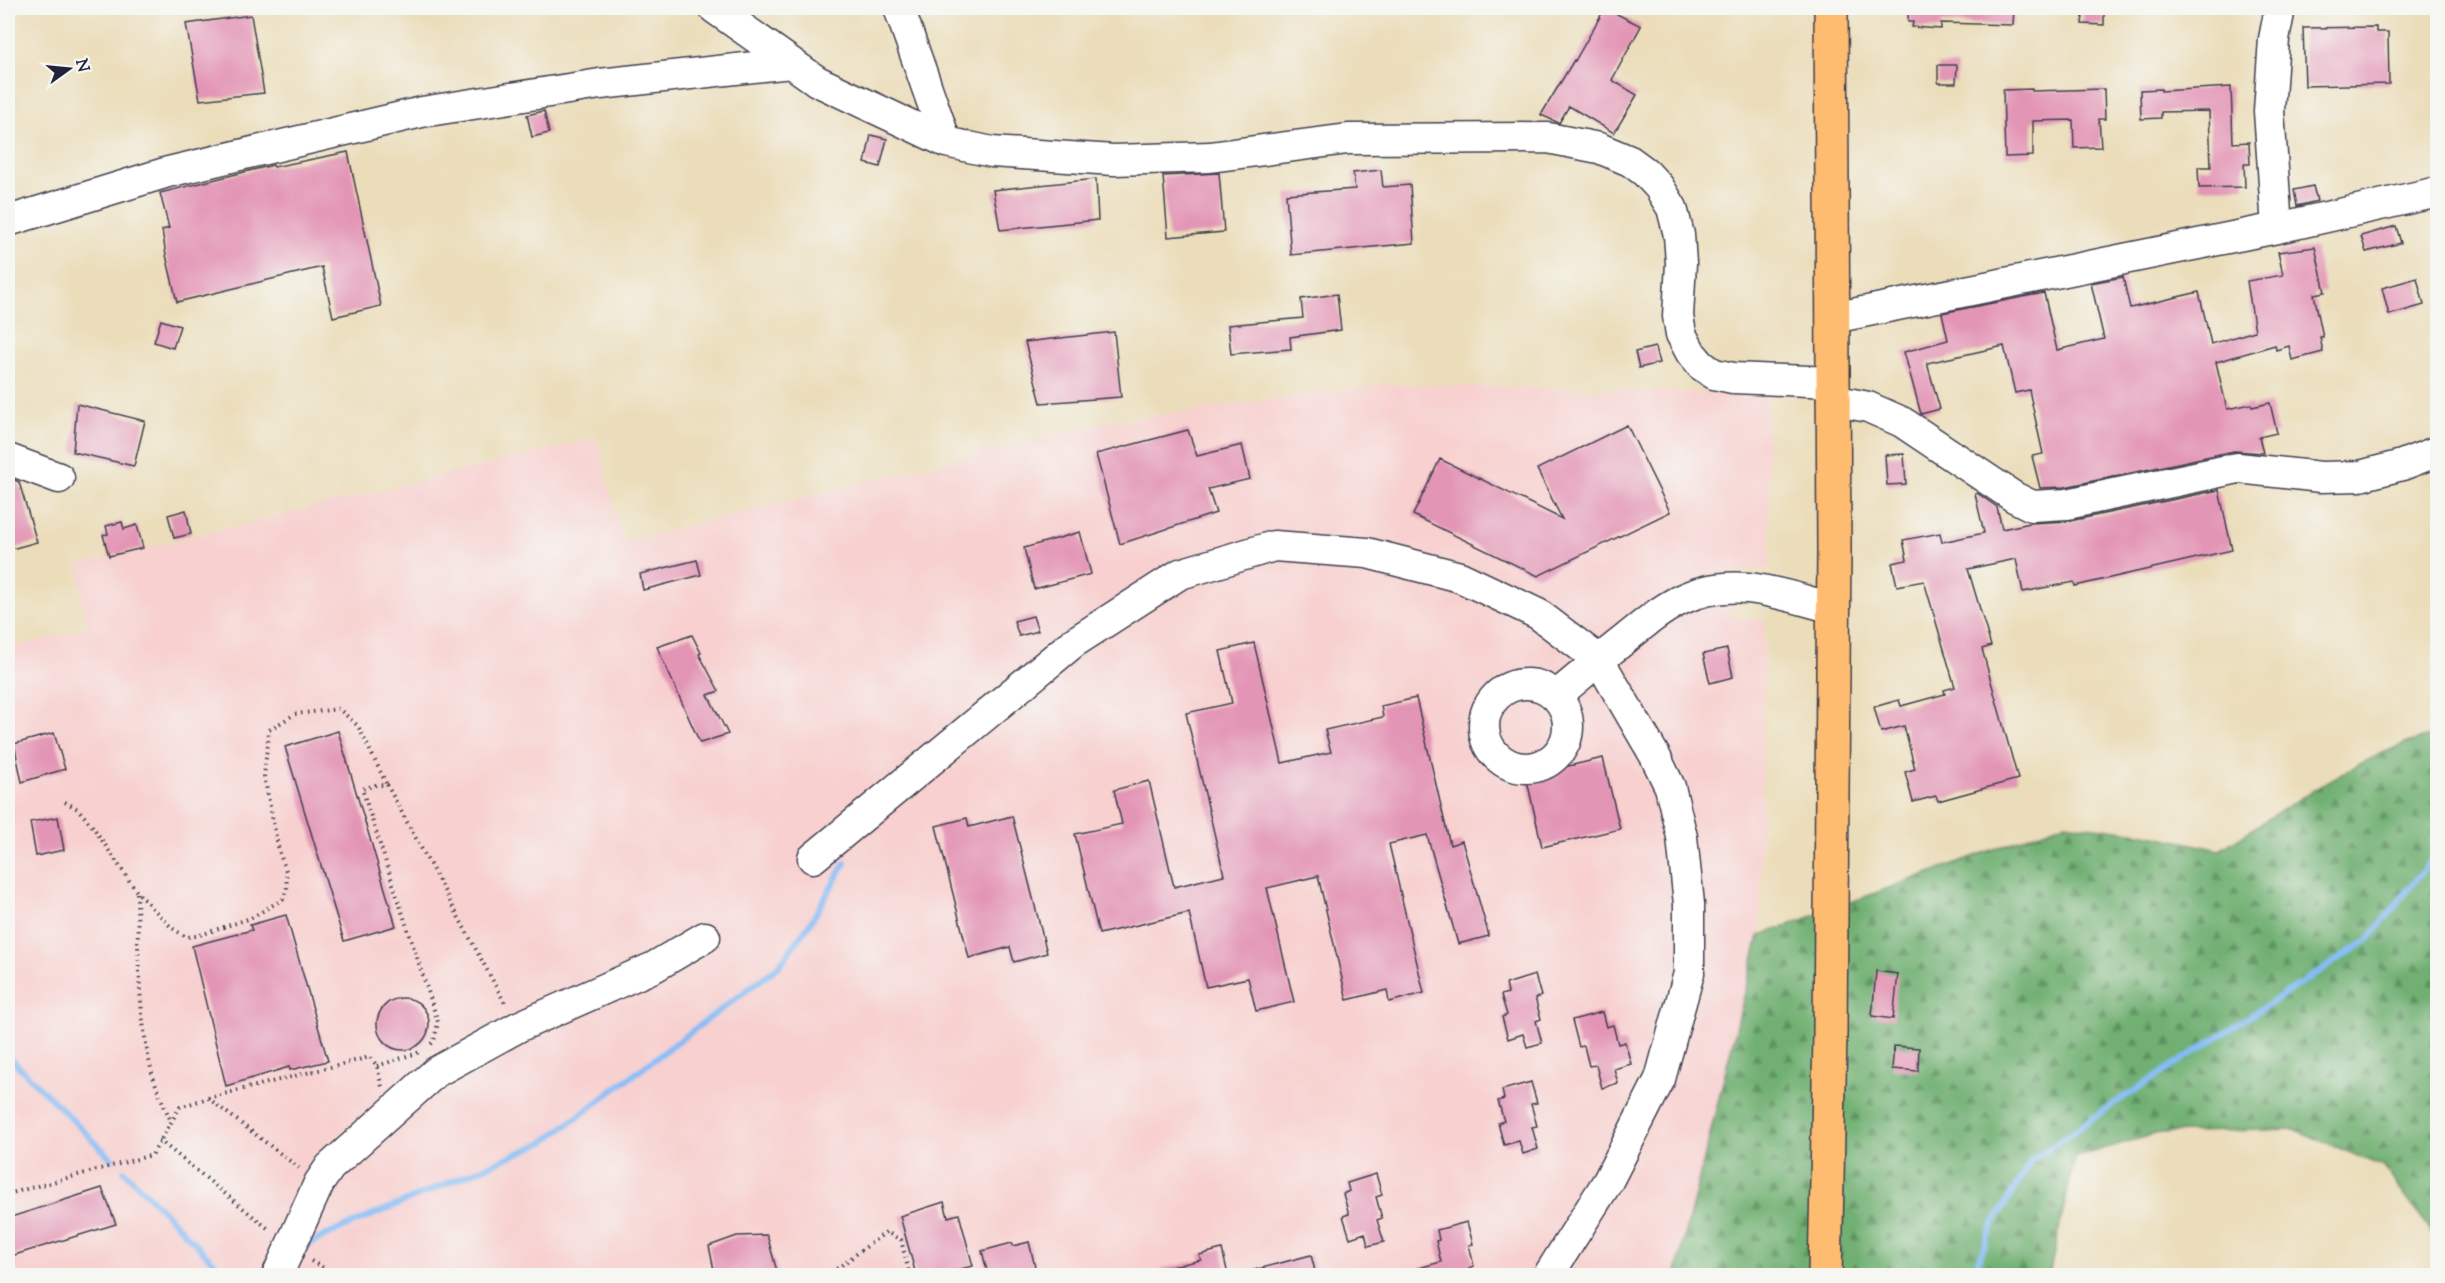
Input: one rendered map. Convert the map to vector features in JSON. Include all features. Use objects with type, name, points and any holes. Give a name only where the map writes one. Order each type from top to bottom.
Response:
[{"type":"main road","points":[[1825,1275],[1830,1023],[1833,608],[1831,8]]},
{"type":"street","points":[[714,8],[817,81],[946,142],[992,152],[1114,160],[1210,157],[1348,139],[1548,138],[1599,148],[1630,161],[1645,172],[1659,187],[1672,208],[1679,235],[1681,263],[1678,315],[1681,334],[1701,365],[1714,374],[1733,378],[1833,391],[1902,422],[2014,498],[2032,506],[2067,504],[2238,468],[2320,477],[2360,476],[2402,465],[2438,451]]},
{"type":"street","points":[[899,8],[946,142]]},
{"type":"street","points":[[2277,228],[2269,111],[2274,39],[2280,8]]},
{"type":"street","points":[[8,221],[168,172],[422,112],[600,84],[791,63]]},
{"type":"street","points":[[1833,318],[2277,228],[2438,192]]},
{"type":"street","points":[[8,459],[59,478]]},
{"type":"street","points":[[813,858],[1072,643],[1180,574],[1274,546],[1367,553],[1460,577],[1538,614],[1599,660],[1670,787],[1682,837],[1689,904],[1689,973],[1660,1079],[1608,1181],[1548,1275]]},
{"type":"street","points":[[1556,696],[1664,608],[1692,594],[1710,590],[1746,588],[1833,608]]},
{"type":"street","points":[[277,1275],[319,1183],[330,1167],[436,1072],[518,1027],[654,967],[705,937]]},
{"type":"path","points":[[65,802],[78,809],[93,827],[137,892],[172,928],[186,937],[197,936],[251,918],[284,899],[287,889],[286,872],[279,851],[264,776],[269,730],[295,714],[339,709],[358,726],[387,785],[518,1027]]},
{"type":"path","points":[[8,1194],[152,1155],[180,1107],[369,1057],[377,1066],[425,1050],[435,1041],[438,1022],[432,1000],[410,943],[362,789],[376,784],[387,785]]},
{"type":"path","points":[[137,892],[138,963],[149,1060],[171,1121]]},
{"type":"path","points":[[208,1098],[319,1183]]},
{"type":"path","points":[[159,1140],[281,1239],[288,1248]]},
{"type":"path","points":[[827,1275],[886,1232],[901,1240],[910,1275]]},
{"type":"path","points":[[411,1275],[417,1275]]},
{"type":"shaded area","points":[[1385,384],[1767,394],[1770,569],[1730,571],[1732,588],[1730,618],[1765,619],[1755,1220],[1693,1275],[8,1276],[8,649],[87,628],[77,565],[596,438],[624,542],[1101,423]]},
{"type":"green space","points":[[2437,734],[2437,1240],[2384,1167],[2294,1129],[2159,1133],[2075,1157],[2049,1275],[1675,1276],[1759,936],[2065,823],[2146,834],[2220,850],[2352,768],[2380,754]]},
{"type":"building","points":[[1605,8],[1641,26],[1612,80],[1637,95],[1614,133],[1569,106],[1559,123],[1541,115]]},
{"type":"building","points":[[1908,8],[2014,8],[2013,25],[1941,23],[1941,29],[1912,27],[1913,22],[1908,22]]},
{"type":"building","points":[[2084,8],[2104,8],[2104,25],[2082,24]]},
{"type":"building","points":[[251,15],[264,93],[200,100],[186,24]]},
{"type":"building","points":[[2376,27],[2376,32],[2388,32],[2389,84],[2305,86],[2303,28]]},
{"type":"building","points":[[1938,65],[1957,65],[1956,83],[1938,83]]},
{"type":"building","points":[[2231,87],[2233,143],[2249,142],[2250,164],[2244,164],[2245,187],[2199,188],[2198,167],[2211,167],[2209,111],[2161,112],[2161,118],[2141,119],[2140,90]]},
{"type":"building","points":[[2032,89],[2032,91],[2104,89],[2105,119],[2099,119],[2101,147],[2074,148],[2073,120],[2033,121],[2033,156],[2005,157],[2003,90]]},
{"type":"building","points":[[544,111],[549,133],[532,137],[527,115]]},
{"type":"building","points":[[871,135],[887,139],[880,167],[865,163]]},
{"type":"building","points":[[348,152],[381,306],[333,317],[322,267],[177,302],[162,230],[169,228],[160,193],[273,165],[274,167]]},
{"type":"building","points":[[1381,170],[1383,187],[1410,185],[1414,243],[1291,255],[1286,194],[1355,189],[1353,173]]},
{"type":"building","points":[[1219,173],[1224,232],[1168,237],[1163,176]]},
{"type":"building","points":[[1096,179],[1098,220],[1000,230],[993,190]]},
{"type":"building","points":[[2313,186],[2317,201],[2297,206],[2294,190]]},
{"type":"building","points":[[2396,226],[2401,243],[2366,252],[2361,236]]},
{"type":"building","points":[[2315,247],[2325,292],[2314,294],[2323,337],[2320,337],[2323,352],[2292,360],[2289,346],[2276,350],[2275,345],[2216,362],[2227,409],[2270,403],[2277,433],[2259,437],[2263,453],[2234,451],[2065,487],[2040,488],[2032,456],[2043,454],[2029,390],[2015,393],[2004,346],[1927,363],[1940,409],[1921,414],[1904,352],[1948,340],[1942,313],[2044,293],[2057,350],[2104,339],[2091,283],[2123,277],[2130,308],[2199,292],[2211,344],[2255,331],[2247,281],[2283,275],[2278,252]]},
{"type":"building","points":[[2417,278],[2424,305],[2389,315],[2382,288]]},
{"type":"building","points":[[1337,294],[1341,330],[1290,337],[1291,349],[1231,354],[1228,325],[1303,318],[1301,299]]},
{"type":"building","points":[[161,320],[180,326],[173,348],[154,342]]},
{"type":"building","points":[[1114,332],[1121,397],[1041,403],[1025,342]]},
{"type":"building","points":[[1655,347],[1659,363],[1639,368],[1635,352]]},
{"type":"building","points":[[77,404],[145,421],[134,466],[73,452]]},
{"type":"building","points":[[1627,425],[1670,512],[1538,576],[1413,515],[1440,459],[1562,519],[1537,469]]},
{"type":"building","points":[[1188,430],[1197,456],[1242,445],[1250,479],[1208,489],[1216,513],[1120,544],[1096,454]]},
{"type":"building","points":[[1904,454],[1906,484],[1887,485],[1885,455]]},
{"type":"building","points":[[8,477],[19,482],[37,542],[8,550]]},
{"type":"building","points":[[2219,490],[2232,550],[2075,586],[2074,582],[2023,592],[2016,559],[1968,569],[1991,646],[1982,649],[2018,779],[1938,801],[1936,796],[1913,802],[1905,772],[1915,769],[1904,726],[1881,732],[1874,707],[1899,700],[1901,706],[1945,694],[1944,690],[1955,687],[1924,581],[1897,586],[1892,563],[1907,560],[1903,540],[1940,533],[1942,542],[1984,533],[1975,494],[1977,493],[1997,507],[2002,529],[2030,523],[2070,521]]},
{"type":"building","points":[[186,510],[191,534],[174,538],[168,515]]},
{"type":"building","points":[[122,522],[124,529],[137,525],[143,548],[109,556],[103,535],[108,534],[106,526]]},
{"type":"building","points":[[1080,532],[1091,574],[1034,589],[1024,548]]},
{"type":"building","points":[[697,560],[701,575],[643,590],[640,574]]},
{"type":"building","points":[[1033,616],[1038,631],[1019,636],[1014,621]]},
{"type":"building","points":[[692,635],[701,653],[699,654],[719,691],[708,695],[728,734],[700,743],[657,647]]},
{"type":"building","points":[[1254,643],[1282,763],[1331,752],[1325,730],[1383,717],[1381,706],[1416,698],[1450,845],[1462,841],[1489,936],[1458,944],[1427,835],[1389,844],[1424,993],[1389,1002],[1387,990],[1347,1000],[1318,876],[1267,888],[1294,1002],[1256,1011],[1248,978],[1206,987],[1189,913],[1099,934],[1075,834],[1122,824],[1114,790],[1149,781],[1174,887],[1224,875],[1186,713],[1232,703],[1220,651]]},
{"type":"building","points":[[1727,649],[1733,677],[1710,683],[1703,654]]},
{"type":"building","points":[[338,731],[396,926],[344,941],[285,747]]},
{"type":"building","points":[[54,733],[65,769],[22,782],[14,744]]},
{"type":"building","points":[[1603,758],[1620,829],[1542,847],[1526,776]]},
{"type":"building","points":[[1012,816],[1047,953],[1014,962],[1010,947],[969,958],[936,826],[967,818],[969,827]]},
{"type":"building","points":[[58,817],[64,850],[36,856],[30,822]]},
{"type":"building","points":[[286,915],[328,1061],[290,1070],[289,1067],[226,1086],[192,946],[252,930],[250,925]]},
{"type":"building","points":[[1876,971],[1898,974],[1893,1019],[1872,1016]]},
{"type":"building","points":[[1535,975],[1541,996],[1535,998],[1541,1019],[1536,1021],[1542,1043],[1527,1047],[1523,1034],[1508,1039],[1502,1017],[1507,1015],[1501,995],[1508,993],[1506,984]]},
{"type":"building","points":[[403,998],[413,1000],[421,1006],[427,1014],[429,1024],[427,1034],[421,1042],[413,1048],[403,1050],[393,1048],[385,1042],[379,1034],[377,1024],[379,1014],[385,1006],[393,1000]]},
{"type":"building","points":[[1602,1012],[1606,1027],[1613,1025],[1618,1044],[1625,1042],[1631,1064],[1614,1069],[1618,1083],[1602,1088],[1596,1065],[1589,1066],[1584,1046],[1579,1047],[1572,1020]]},
{"type":"building","points":[[1894,1046],[1919,1048],[1918,1071],[1892,1069]]},
{"type":"building","points":[[1531,1082],[1537,1103],[1531,1104],[1537,1126],[1532,1127],[1538,1149],[1523,1154],[1519,1141],[1504,1145],[1498,1123],[1504,1121],[1498,1101],[1504,1099],[1502,1090]]},
{"type":"building","points":[[1376,1174],[1382,1195],[1376,1197],[1382,1218],[1377,1220],[1384,1242],[1368,1246],[1365,1233],[1350,1238],[1343,1216],[1349,1214],[1343,1194],[1349,1191],[1347,1183]]},
{"type":"building","points":[[102,1188],[116,1224],[8,1257],[8,1218]]},
{"type":"building","points":[[944,1202],[948,1217],[959,1214],[973,1266],[936,1275],[916,1275],[900,1216]]},
{"type":"building","points":[[1467,1222],[1473,1244],[1469,1245],[1474,1266],[1469,1268],[1471,1275],[1412,1275],[1411,1270],[1441,1262],[1436,1241],[1439,1240],[1437,1230]]},
{"type":"building","points":[[767,1235],[778,1275],[715,1275],[709,1246],[737,1236]]},
{"type":"building","points":[[1029,1242],[1037,1275],[988,1275],[982,1251],[1012,1243],[1013,1246]]},
{"type":"building","points":[[1222,1249],[1228,1275],[1162,1275],[1161,1269],[1201,1260],[1199,1255]]},
{"type":"building","points":[[1311,1255],[1316,1275],[1255,1275],[1254,1270]]},
{"type":"waterway","points":[[1972,1276],[1993,1225],[2031,1161],[2103,1111],[2368,940],[2438,852]]},
{"type":"waterway","points":[[308,1246],[324,1236],[544,1142],[779,966],[812,920],[845,863]]},
{"type":"waterway","points":[[8,1056],[112,1159]]},
{"type":"waterway","points":[[124,1171],[227,1276]]}]
